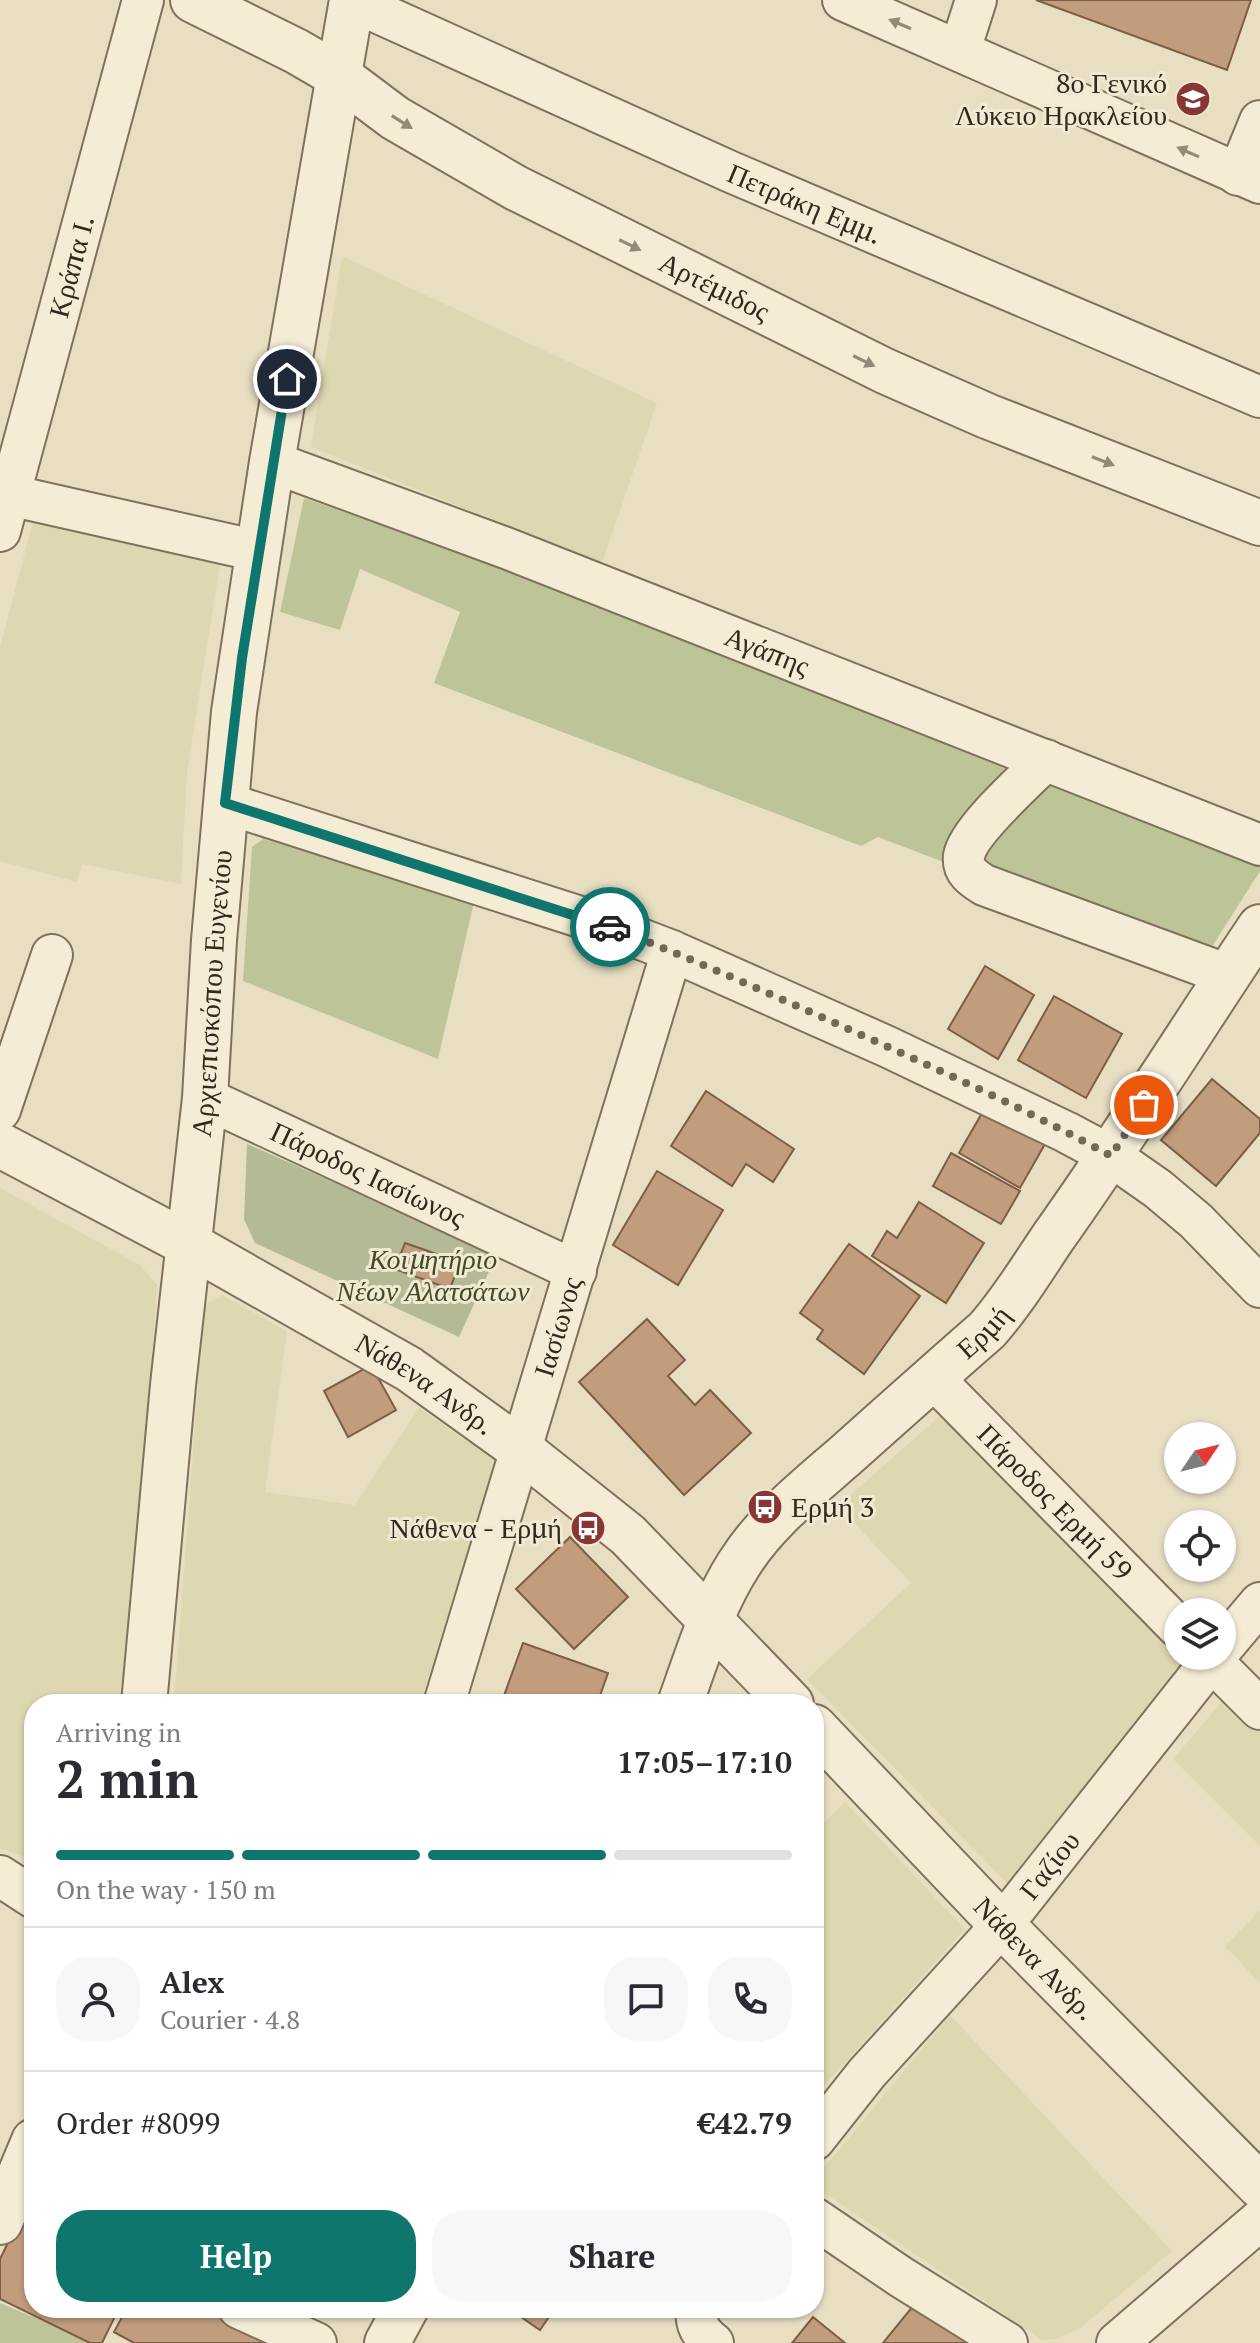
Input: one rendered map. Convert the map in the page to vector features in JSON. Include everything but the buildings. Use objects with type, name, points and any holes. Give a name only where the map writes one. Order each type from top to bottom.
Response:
[{"type":"street","name":"Κράπα Ι.","points":[[6,494],[143,0]]},
{"type":"street","name":"Αρτέμιδος","points":[[193,0],[339,76],[395,118],[516,188],[885,371],[987,416],[1260,523]]},
{"type":"street","name":"Αρχιεπισκόπου Ευγενίου","points":[[145,1694],[173,1385],[205,1098],[213,954],[234,712],[272,462],[352,0]]},
{"type":"street","name":"Πετράκη Εμμ.","points":[[352,0],[731,172],[1260,397]]},
{"type":"street","points":[[843,0],[1249,179],[1260,121]]},
{"type":"street","points":[[960,50],[976,0]]},
{"type":"street","name":"Αγάπης","points":[[272,462],[506,548],[1260,845]]},
{"type":"street","points":[[6,494],[258,551]]},
{"type":"street","points":[[1046,760],[971,837],[964,855],[970,877],[984,885],[1228,975]]},
{"type":"street","points":[[225,803],[599,923],[672,951],[888,1047],[1111,1156],[1185,1212],[1260,1287]]},
{"type":"street","name":"Ερμή","points":[[684,1694],[730,1577],[751,1546],[772,1522],[999,1317],[1111,1156],[1260,927]]},
{"type":"street","name":"Ιασίωνος","points":[[447,1694],[672,951]]},
{"type":"street","points":[[0,1110],[52,955]]},
{"type":"street","name":"Πάροδος Ιασίωνος","points":[[205,1098],[576,1271]]},
{"type":"street","name":"Νάθενα Ανδρ.","points":[[0,1145],[190,1245],[409,1369],[520,1449],[628,1535],[781,1694]]},
{"type":"street","name":"Πάροδος Ερμή 59","points":[[933,1378],[1164,1613]]},
{"type":"street","name":"Γαζίου","points":[[1236,1630],[1260,1603]]},
{"type":"street","name":"Γαζίου","points":[[824,2127],[867,2073],[1002,1925],[1202,1670]]},
{"type":"street","points":[[1227,1670],[1260,1709]]},
{"type":"street","name":"Νάθενα Ανδρ.","points":[[824,1738],[1002,1925],[1260,2186]]},
{"type":"street","points":[[0,1876],[24,1892]]},
{"type":"street","points":[[0,1897],[24,1898]]},
{"type":"street","points":[[10,2212],[24,2171]]},
{"type":"street","points":[[1117,2343],[1260,2220]]},
{"type":"street","points":[[824,2225],[1007,2343]]},
{"type":"street","points":[[259,2318],[300,2339]]},
{"type":"street","points":[[387,2343],[401,2318]]},
{"type":"street","points":[[695,2318],[703,2335],[713,2343]]},
{"type":"shaded area","points":[[342,256],[657,403],[602,563],[311,447]]},
{"type":"shaded area","points":[[34,518],[221,558],[187,772],[181,884],[82,864],[77,882],[0,861],[0,647]]},
{"type":"shaded area","points":[[0,1188],[140,1265],[157,1285],[125,1694],[24,1694],[24,1856],[0,1848]]},
{"type":"shaded area","points":[[222,1295],[287,1331],[265,1492],[355,1505],[419,1408],[495,1461],[423,1694],[175,1694],[204,1305]]},
{"type":"shaded area","points":[[943,1413],[1164,1638],[1164,1670],[1186,1670],[1010,1886],[807,1679],[911,1583],[838,1506]]},
{"type":"shaded area","points":[[1225,1698],[1260,1732],[1260,1846],[1173,1759]]},
{"type":"shaded area","points":[[845,1802],[965,1929],[824,2086],[824,1823]]},
{"type":"shaded area","points":[[1260,1910],[1260,1983],[1225,1946]]},
{"type":"shaded area","points":[[950,2015],[1172,2251],[1080,2328],[1057,2339],[1042,2340],[824,2193],[824,2168]]},
{"type":"green space","points":[[304,498],[492,564],[1260,861],[1260,871],[1203,961],[878,837],[861,846],[434,683],[460,612],[360,569],[340,630],[280,612]]},
{"type":"green space","points":[[263,839],[474,902],[438,1059],[243,981],[252,847]]},
{"type":"green space","name":"Κοιμητήριο Νέων Αλατσάτων","points":[[247,1144],[497,1254],[459,1337],[255,1243],[244,1219]]},
{"type":"green space","points":[[0,2303],[24,2313],[24,2318],[36,2318],[95,2343],[0,2343]]},
{"type":"way so far","points":[[610,927],[672,951],[888,1047],[1111,1156],[1144,1105]]},
{"type":"place","name":"8ο Γενικό Λύκειο Ηρακλείου","points":[[1193,99]]},
{"type":"place","name":"Ερμή 3","points":[[765,1507]]},
{"type":"place","name":"Νάθενα - Ερμή","points":[[588,1528]]},
{"type":"route","points":[[287,379],[234,712],[225,803],[610,927]]}]
